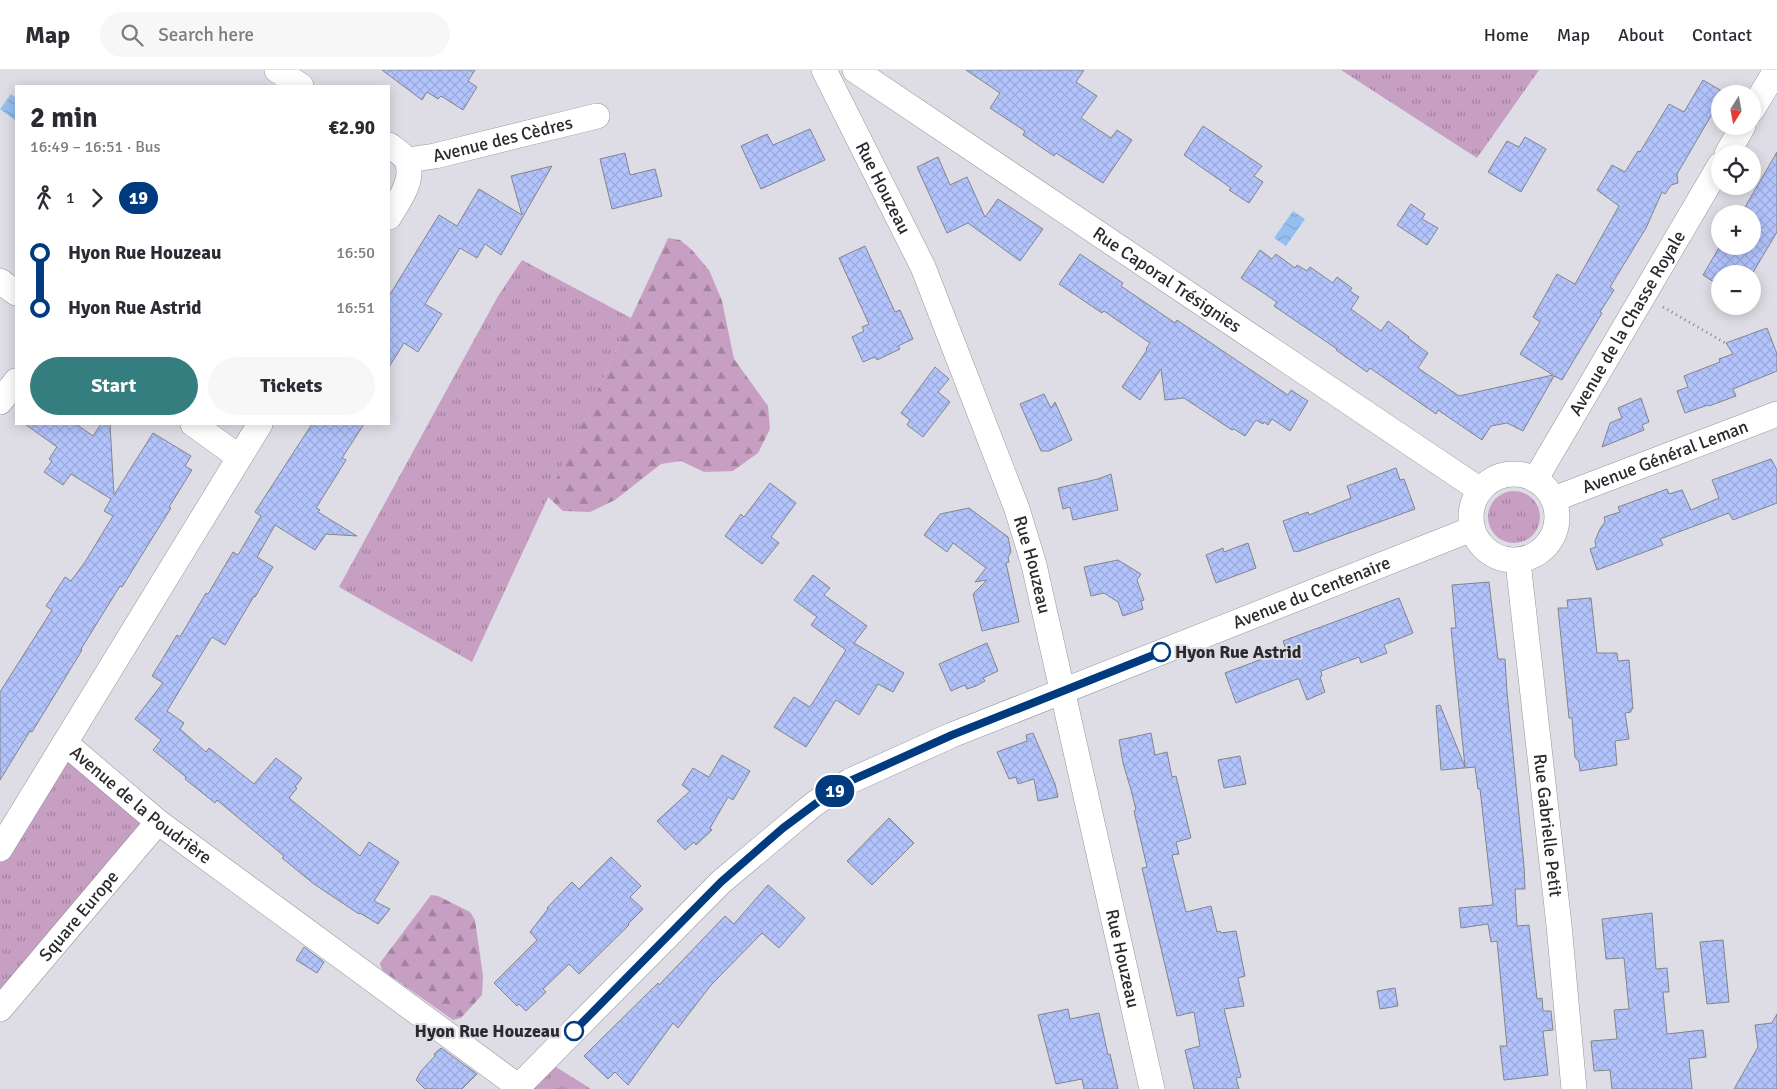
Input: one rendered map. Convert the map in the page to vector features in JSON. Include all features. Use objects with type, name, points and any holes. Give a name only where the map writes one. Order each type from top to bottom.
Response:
[{"type":"street","points":[[277,70],[300,85]]},
{"type":"street","name":"Rue Houzeau","points":[[824,70],[923,268],[1017,509],[1034,564],[1061,692],[1152,1089]]},
{"type":"street","name":"Rue Caporal Trésignies","points":[[855,70],[1480,490]]},
{"type":"street","points":[[1761,95],[1776,70]]},
{"type":"street","name":"Avenue des Cèdres","points":[[398,152],[435,156],[597,116]]},
{"type":"street","points":[[390,215],[407,184],[409,171],[398,152]]},
{"type":"street","name":"Avenue de la Chasse Royale","points":[[1535,480],[1711,180]]},
{"type":"street","points":[[0,280],[15,292]]},
{"type":"street","points":[[0,402],[15,382]]},
{"type":"street","name":"Avenue Général Leman","points":[[1554,500],[1777,414]]},
{"type":"street","points":[[193,425],[239,457]]},
{"type":"street","name":"Avenue de la Poudrière","points":[[259,425],[65,743],[158,822],[518,1088]]},
{"type":"street","points":[[1508,474],[1519,474],[1535,480],[1544,486],[1554,500],[1557,517],[1549,542],[1542,550],[1530,558],[1518,562],[1502,559],[1489,553],[1480,545],[1472,529],[1470,514],[1480,490],[1492,480],[1508,474]]},
{"type":"street","name":"Avenue du Centenaire","points":[[518,1088],[721,882],[814,804],[850,781],[952,735],[1472,529]]},
{"type":"street","name":"Rue Gabrielle Petit","points":[[1518,562],[1559,925],[1574,1089]]},
{"type":"street","points":[[0,849],[65,743]]},
{"type":"street","name":"Square Europe","points":[[0,1009],[158,822]]},
{"type":"path","points":[[1643,295],[1727,344]]},
{"type":"green space","points":[[1341,70],[1539,70],[1477,158]]},
{"type":"green space","points":[[668,238],[680,240],[691,249],[709,270],[722,301],[734,359],[768,406],[770,429],[758,453],[733,471],[704,472],[681,461],[661,464],[615,500],[590,512],[563,511],[548,497]]},
{"type":"green space","points":[[522,260],[631,318],[472,662],[339,587],[498,296]]},
{"type":"green space","points":[[1514,491],[1524,493],[1532,499],[1538,507],[1540,517],[1538,527],[1532,535],[1524,541],[1514,543],[1504,541],[1496,535],[1490,527],[1488,517],[1490,507],[1496,499],[1504,493]]},
{"type":"green space","points":[[65,743],[158,822],[0,1012],[0,849]]},
{"type":"green space","points":[[431,895],[438,896],[470,912],[475,920],[483,976],[482,995],[461,1018],[453,1020],[382,970],[380,963]]},
{"type":"green space","points":[[545,1060],[591,1089],[521,1089]]},
{"type":"water","points":[[11,94],[15,97],[15,120],[0,109]]},
{"type":"water","points":[[1293,211],[1305,219],[1286,246],[1274,238]]},
{"type":"building","points":[[382,70],[475,70],[468,81],[477,87],[463,110],[441,96],[438,99],[427,92],[422,100]]},
{"type":"building","points":[[966,70],[1084,70],[1076,82],[1097,96],[1081,118],[1111,138],[1117,130],[1132,140],[1103,183],[1056,153],[1054,156],[1023,135],[1025,131],[990,108],[1000,93]]},
{"type":"building","points":[[1703,80],[1711,85],[1711,116],[1677,174],[1678,183],[1671,185],[1665,194],[1662,192],[1646,228],[1610,287],[1614,290],[1600,312],[1602,313],[1562,380],[1554,376],[1523,431],[1507,423],[1491,426],[1482,440],[1438,410],[1436,414],[1370,368],[1367,372],[1274,306],[1277,302],[1241,278],[1260,250],[1272,259],[1276,254],[1295,268],[1297,265],[1307,271],[1310,267],[1333,283],[1337,277],[1352,288],[1350,291],[1359,297],[1351,309],[1381,331],[1388,321],[1409,337],[1428,353],[1418,368],[1459,396],[1553,375],[1520,354],[1540,322],[1533,317],[1557,274],[1575,284],[1619,206],[1597,190],[1612,165],[1625,172],[1638,151],[1640,152],[1669,104],[1684,112]]},
{"type":"building","points":[[1203,126],[1262,166],[1254,176],[1263,182],[1249,203],[1184,155]]},
{"type":"building","points":[[810,129],[825,160],[761,189],[741,146],[767,134],[773,145]]},
{"type":"building","points":[[1525,137],[1546,149],[1521,192],[1488,172],[1507,141],[1519,147]]},
{"type":"building","points":[[1777,152],[1777,232],[1757,265],[1711,265],[1711,280],[1703,275],[1715,255],[1761,255],[1761,205],[1746,205],[1752,195],[1761,195],[1761,180]]},
{"type":"building","points":[[625,153],[630,175],[655,169],[662,196],[612,209],[600,159]]},
{"type":"building","points":[[938,157],[950,185],[967,177],[985,217],[998,199],[1043,229],[1020,261],[968,223],[947,233],[917,167]]},
{"type":"building","points":[[552,166],[501,255],[485,244],[477,258],[460,248],[425,304],[442,314],[418,352],[404,343],[390,365],[390,294],[439,215],[457,226],[479,189],[522,215],[511,176]]},
{"type":"building","points":[[1411,204],[1425,214],[1422,219],[1438,228],[1427,245],[1397,225]]},
{"type":"building","points":[[865,246],[895,312],[900,310],[913,339],[898,346],[900,349],[877,360],[875,357],[863,362],[852,337],[864,331],[862,327],[869,324],[839,258]]},
{"type":"building","points":[[1080,254],[1123,283],[1121,286],[1175,323],[1177,320],[1288,395],[1291,390],[1308,401],[1290,431],[1272,419],[1268,425],[1256,420],[1245,436],[1234,429],[1232,430],[1184,398],[1165,400],[1161,369],[1140,400],[1122,387],[1150,343],[1104,311],[1102,313],[1059,284]]},
{"type":"building","points":[[1767,328],[1777,354],[1777,371],[1733,389],[1736,396],[1685,413],[1677,391],[1688,387],[1684,376],[1720,362],[1719,359],[1733,354],[1726,343]]},
{"type":"building","points":[[935,367],[949,379],[938,392],[950,402],[923,437],[907,425],[910,420],[901,413]]},
{"type":"building","points":[[1044,394],[1051,408],[1055,402],[1072,440],[1049,451],[1041,451],[1020,404]]},
{"type":"building","points":[[1641,398],[1649,422],[1642,425],[1644,430],[1602,447],[1610,423],[1622,418],[1618,408]]},
{"type":"building","points":[[26,425],[77,425],[93,436],[100,425],[110,425],[114,495],[153,433],[191,456],[185,466],[192,470],[169,507],[171,508],[122,587],[120,586],[32,732],[30,731],[0,780],[0,692],[52,610],[46,606],[65,577],[71,581],[113,516],[104,511],[111,499],[71,474],[63,485],[44,472],[52,461],[49,459],[57,447]]},
{"type":"building","points":[[311,425],[363,425],[342,458],[346,460],[316,508],[320,510],[318,512],[357,536],[326,534],[315,550],[275,525],[257,557],[273,567],[225,645],[212,637],[167,711],[184,723],[180,729],[206,752],[209,748],[254,784],[276,758],[302,778],[289,798],[360,856],[369,842],[399,862],[374,901],[390,909],[378,924],[359,914],[314,884],[282,858],[284,856],[217,800],[215,803],[185,779],[186,777],[153,750],[161,740],[135,719],[163,683],[152,676],[177,635],[180,637],[233,552],[238,555],[261,516],[255,512]]},
{"type":"building","points":[[1771,459],[1777,470],[1777,503],[1733,520],[1729,513],[1660,539],[1663,545],[1597,570],[1590,549],[1596,547],[1595,541],[1605,522],[1604,517],[1620,512],[1618,507],[1667,489],[1669,494],[1682,490],[1691,510],[1719,498],[1712,480]]},
{"type":"building","points":[[1396,468],[1400,480],[1404,479],[1415,509],[1294,552],[1283,521],[1308,512],[1309,515],[1351,498],[1347,486]]},
{"type":"building","points":[[1111,474],[1118,510],[1073,520],[1070,507],[1063,509],[1058,488],[1098,479]]},
{"type":"building","points":[[770,483],[796,503],[771,537],[779,543],[762,564],[725,536],[741,514],[744,517]]},
{"type":"building","points":[[969,508],[1008,537],[1011,552],[1008,557],[1009,562],[1006,563],[1019,622],[982,631],[973,594],[987,580],[975,582],[986,568],[953,543],[947,552],[924,535],[940,514]]},
{"type":"building","points":[[1248,543],[1256,568],[1216,583],[1206,555],[1223,548],[1224,552]]},
{"type":"building","points":[[1118,560],[1141,574],[1137,580],[1144,600],[1141,601],[1143,609],[1123,616],[1118,602],[1104,593],[1091,596],[1084,567]]},
{"type":"building","points":[[813,575],[830,588],[824,595],[867,626],[854,643],[904,673],[893,692],[878,684],[859,715],[836,700],[806,747],[774,727],[794,697],[810,707],[846,650],[811,625],[817,617],[794,600]]},
{"type":"building","points":[[1489,582],[1498,659],[1505,659],[1524,866],[1525,889],[1515,889],[1517,926],[1529,925],[1537,999],[1542,998],[1543,1011],[1551,1011],[1553,1030],[1543,1031],[1548,1075],[1504,1080],[1500,1046],[1507,1046],[1497,941],[1491,942],[1488,924],[1461,928],[1459,908],[1493,905],[1480,789],[1478,789],[1475,767],[1441,770],[1436,706],[1440,705],[1465,767],[1451,628],[1456,628],[1452,585]]},
{"type":"building","points":[[1399,598],[1413,633],[1384,645],[1387,653],[1361,663],[1359,657],[1321,671],[1322,676],[1320,677],[1325,692],[1307,700],[1299,679],[1297,679],[1236,703],[1225,673],[1286,650],[1283,641]]},
{"type":"building","points":[[1591,598],[1597,653],[1617,653],[1618,661],[1629,660],[1633,709],[1631,709],[1631,712],[1625,713],[1629,739],[1615,741],[1617,765],[1580,771],[1579,762],[1575,757],[1572,718],[1569,718],[1558,608],[1568,608],[1567,600]]},
{"type":"building","points":[[987,643],[998,671],[983,678],[985,681],[976,686],[967,689],[965,685],[951,691],[939,664]]},
{"type":"building","points":[[1033,733],[1055,784],[1058,797],[1038,801],[1034,779],[1018,784],[1016,777],[1009,779],[997,752],[1027,741],[1026,735]]},
{"type":"building","points":[[1151,733],[1155,755],[1167,752],[1172,777],[1176,776],[1191,838],[1176,842],[1179,854],[1172,855],[1186,912],[1211,906],[1217,932],[1236,931],[1245,976],[1238,978],[1244,1006],[1224,1009],[1241,1077],[1236,1078],[1239,1089],[1194,1089],[1185,1050],[1200,1046],[1194,1012],[1177,1016],[1142,868],[1147,867],[1134,811],[1136,810],[1123,763],[1119,740]]},
{"type":"building","points":[[722,755],[750,771],[733,800],[728,797],[710,828],[712,830],[696,845],[694,842],[685,850],[657,821],[690,791],[682,785],[693,768],[709,777]]},
{"type":"building","points":[[1240,756],[1246,784],[1224,788],[1218,760]]},
{"type":"building","points":[[889,818],[914,843],[872,885],[847,861]]},
{"type":"building","points":[[611,857],[641,886],[630,897],[643,909],[579,974],[569,964],[543,989],[546,992],[526,1011],[519,1004],[517,1006],[494,983],[537,940],[530,932],[547,908],[572,882],[579,889]]},
{"type":"building","points":[[768,885],[805,918],[779,948],[762,933],[711,985],[678,1028],[673,1023],[628,1085],[615,1072],[608,1079],[584,1056],[658,983],[659,985],[725,916],[734,924]]},
{"type":"building","points":[[1652,913],[1656,969],[1667,968],[1669,992],[1663,992],[1667,1034],[1703,1030],[1706,1057],[1689,1059],[1692,1089],[1612,1089],[1610,1070],[1594,1071],[1591,1041],[1617,1039],[1614,1010],[1629,1009],[1624,958],[1606,959],[1602,919]]},
{"type":"building","points":[[1723,940],[1729,1002],[1707,1004],[1700,942]]},
{"type":"building","points":[[304,947],[324,962],[317,973],[296,960]]},
{"type":"building","points":[[1395,988],[1398,1006],[1380,1009],[1377,991]]},
{"type":"building","points":[[1068,1009],[1070,1019],[1099,1013],[1118,1089],[1084,1089],[1082,1079],[1056,1084],[1038,1015]]},
{"type":"building","points":[[1777,1014],[1777,1089],[1734,1089],[1758,1047],[1755,1025],[1772,1023]]},
{"type":"building","points":[[441,1048],[477,1074],[462,1089],[425,1089],[416,1080],[421,1071],[435,1056],[434,1054]]},
{"type":"bus line","name":"19","points":[[574,1031],[721,882],[783,828],[826,796],[850,781],[952,735],[1161,652]]},
{"type":"place","name":"Hyon Rue Astrid","points":[[1161,652]]},
{"type":"place","name":"Hyon Rue Houzeau","points":[[574,1031]]}]
